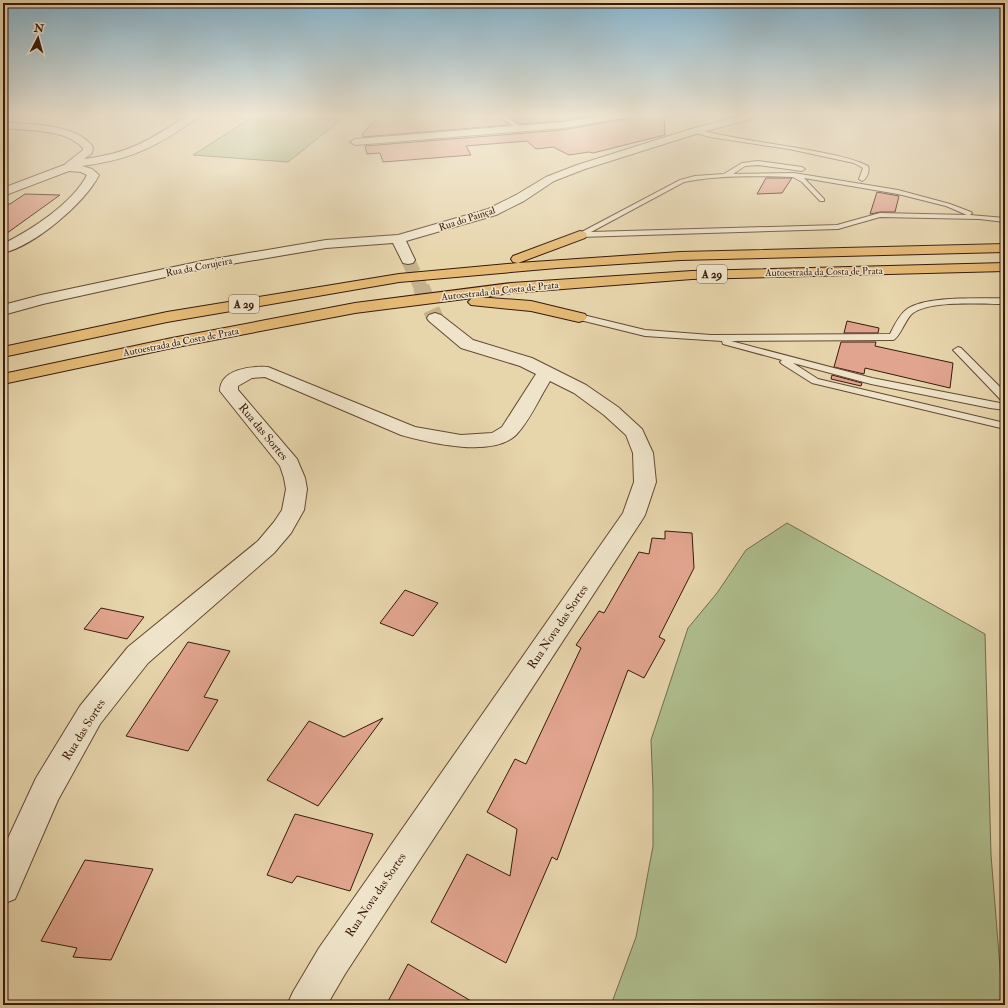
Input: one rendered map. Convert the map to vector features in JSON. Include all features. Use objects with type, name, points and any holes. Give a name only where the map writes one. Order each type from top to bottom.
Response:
[{"type":"highway","points":[[488,270],[538,253],[580,235]]},
{"type":"highway","name":"Autoestrada da Costa de Prata","points":[[3,352],[167,317],[399,278],[680,256],[1005,248]]},
{"type":"highway","name":"Autoestrada da Costa de Prata","points":[[3,379],[172,343],[325,314],[427,308],[511,288],[692,275],[1005,267]]},
{"type":"highway","points":[[427,308],[531,306],[579,318]]},
{"type":"street","points":[[70,166],[76,161]]},
{"type":"street","points":[[3,192],[70,166],[96,161]]},
{"type":"street","name":"Rua do Painçal","points":[[398,239],[492,212],[520,198],[550,179],[600,161]]},
{"type":"street","points":[[3,249],[51,222],[90,182],[93,175],[91,172],[70,166]]},
{"type":"street","points":[[398,239],[408,260]]},
{"type":"street","name":"Rua da Corujeira","points":[[3,310],[41,300],[202,265],[326,244],[398,239]]},
{"type":"street","name":"Rua Nova das Sortes","points":[[306,1005],[336,954],[634,515],[646,482],[643,453],[635,433],[611,411],[580,388],[546,373],[526,362],[467,344],[427,308]]},
{"type":"street","name":"Rua das Sortes","points":[[3,887],[47,789],[90,715],[138,655],[266,547],[279,532],[292,513],[298,494],[296,478],[290,464],[229,391],[229,384],[238,376],[253,371],[268,372],[408,431],[441,438],[479,440],[497,439],[509,430],[516,422],[546,373]]},
{"type":"lane","points":[[852,161],[866,167],[862,179]]},
{"type":"lane","points":[[726,176],[744,164],[758,163],[862,179],[898,192],[948,205],[979,217]]},
{"type":"lane","points":[[580,235],[682,181],[695,178],[794,175],[898,192]]},
{"type":"lane","points":[[794,175],[804,181],[822,200]]},
{"type":"lane","points":[[580,235],[838,227],[880,215],[979,217],[1005,220]]},
{"type":"lane","points":[[579,318],[645,334],[711,338],[893,337],[900,322],[910,310],[928,304],[1005,301]]},
{"type":"lane","points":[[711,338],[871,381],[1005,407]]},
{"type":"lane","points":[[958,350],[1005,398]]},
{"type":"lane","points":[[772,354],[815,381],[1005,426]]},
{"type":"green space","points":[[787,523],[985,634],[991,855],[1003,1005],[611,1005],[636,937],[653,846],[651,740],[688,628],[717,593],[746,550]]},
{"type":"building","points":[[766,178],[792,178],[782,193],[757,194]]},
{"type":"building","points":[[877,192],[899,196],[895,212],[870,214]]},
{"type":"building","points":[[25,194],[60,195],[3,236],[3,204],[10,204]]},
{"type":"building","points":[[847,321],[879,328],[878,333],[844,333]]},
{"type":"building","points":[[841,342],[876,342],[875,346],[953,363],[950,388],[865,368],[864,374],[834,367]]},
{"type":"building","points":[[832,375],[862,383],[861,386],[831,379]]},
{"type":"building","points":[[665,531],[692,533],[694,568],[659,637],[665,640],[644,678],[628,670],[557,860],[552,857],[506,963],[431,922],[467,854],[510,876],[517,829],[487,812],[515,759],[526,764],[581,648],[576,645],[599,611],[604,613],[639,552],[649,554],[652,538],[665,539]]},
{"type":"building","points":[[405,590],[438,603],[413,636],[380,623]]},
{"type":"building","points":[[101,608],[144,617],[127,639],[84,629]]},
{"type":"building","points":[[188,642],[230,651],[204,697],[218,700],[188,751],[126,736]]},
{"type":"building","points":[[383,718],[318,806],[267,780],[309,721],[344,737]]},
{"type":"building","points":[[295,814],[373,834],[350,891],[297,876],[292,883],[267,875]]},
{"type":"building","points":[[85,860],[153,869],[111,960],[73,957],[77,948],[41,941]]},
{"type":"building","points":[[408,964],[478,1005],[386,1005]]},
{"type":"tunnel","points":[[408,260],[421,288]]},
{"type":"tunnel","points":[[421,287],[435,318]]}]
